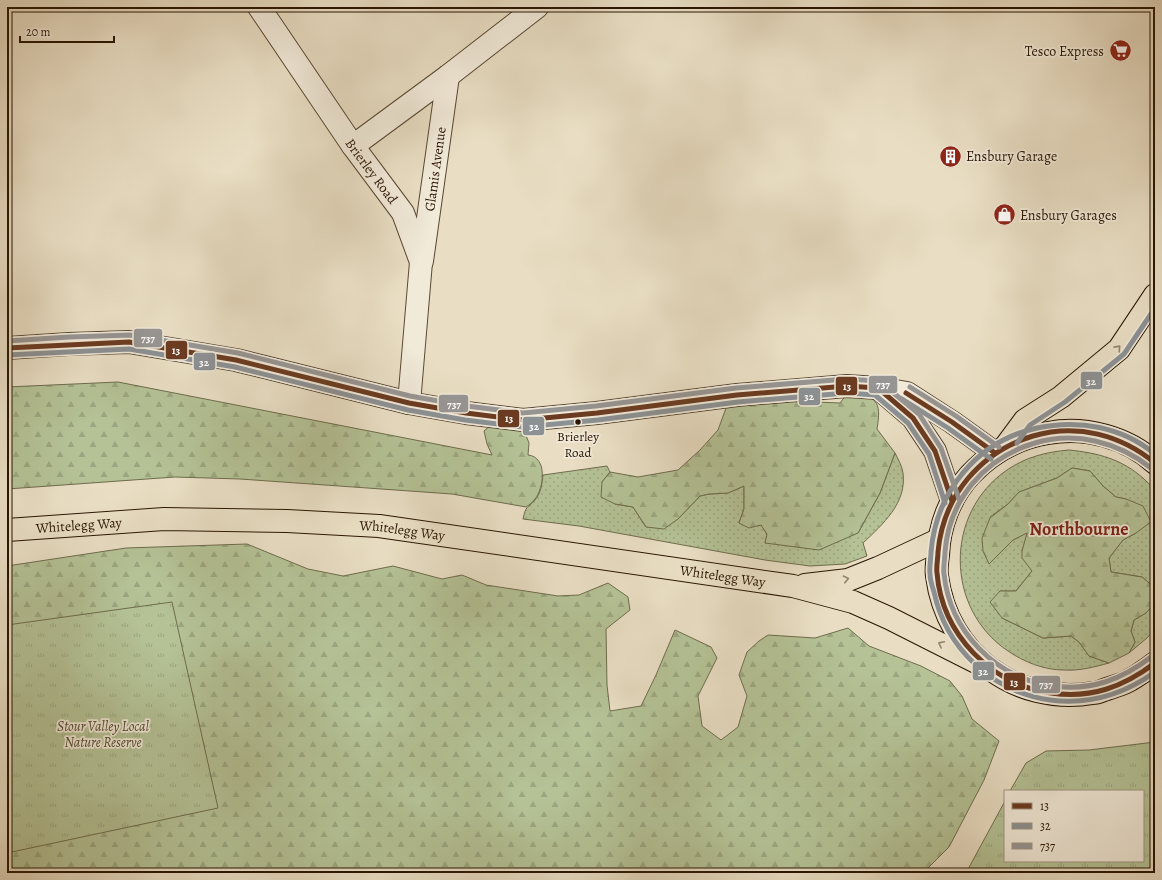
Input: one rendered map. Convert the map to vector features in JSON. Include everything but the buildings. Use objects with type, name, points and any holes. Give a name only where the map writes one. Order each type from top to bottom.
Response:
[{"type":"main road","points":[[1000,450],[1025,420],[1061,397],[1119,349],[1155,295]]},
{"type":"main road","points":[[1155,463],[1149,457],[1122,441],[1094,432],[1063,430],[1033,435],[1000,450],[978,466],[964,482],[952,501],[938,540],[937,576],[945,611],[963,643],[988,668],[1020,686],[1057,695],[1094,693],[1129,681],[1155,663]]},
{"type":"main road","name":"Whitelegg Way","points":[[7,530],[164,519],[288,521],[379,526],[794,586],[853,602],[889,618],[988,668]]},
{"type":"main road","name":"Whitelegg Way","points":[[794,586],[848,580],[878,568],[938,540]]},
{"type":"street","name":"Brierley Road","points":[[259,7],[353,146],[403,213],[421,262],[409,403]]},
{"type":"street","points":[[353,146],[448,76],[537,7]]},
{"type":"street","name":"Glamis Avenue","points":[[421,262],[448,76]]},
{"type":"street","points":[[7,348],[129,342],[236,360],[409,403],[466,413],[523,420],[598,413],[737,395],[847,386],[878,388],[907,393],[952,422],[1000,450]]},
{"type":"street","points":[[878,388],[913,418],[935,451],[952,501]]},
{"type":"green space","points":[[118,382],[492,455],[487,444],[484,431],[491,425],[509,424],[525,433],[529,443],[528,455],[539,461],[542,474],[541,488],[534,500],[526,507],[452,494],[240,479],[175,477],[7,489],[7,387]]},
{"type":"green space","points":[[850,390],[871,398],[878,406],[879,412],[877,429],[895,453],[880,493],[858,533],[819,550],[765,543],[767,534],[761,525],[749,528],[739,523],[744,509],[744,486],[728,493],[700,496],[678,519],[664,529],[646,527],[633,507],[615,504],[601,497],[602,482],[610,472],[638,477],[678,470],[700,450],[718,430],[726,408],[799,397],[816,402],[840,403]]},
{"type":"green space","points":[[1069,450],[1100,455],[1127,466],[1136,472],[1155,490],[1155,588],[1142,577],[1111,572],[1109,558],[1123,540],[1136,533],[1126,499],[1116,497],[1103,486],[1090,471],[1072,468],[1057,478],[1019,492],[1008,504],[990,517],[1013,540],[1028,532],[1022,551],[1032,571],[1016,591],[1000,591],[1002,618],[1043,638],[1071,636],[1079,642],[1089,656],[1109,663],[1076,670],[1057,670],[1042,667],[1021,659],[1008,651],[987,633],[972,611],[963,587],[960,561],[963,535],[972,511],[986,488],[1014,465],[1029,458],[1052,452]]},
{"type":"green space","points":[[895,453],[903,473],[901,494],[897,503],[886,520],[863,543],[867,556],[845,564],[810,566],[765,560],[579,526],[523,519],[526,509],[539,494],[543,475],[607,466],[610,472],[602,482],[615,504],[633,507],[646,527],[678,519],[700,496],[728,493],[744,486],[744,509],[739,523],[761,525],[767,534],[765,543],[858,533],[880,493]]},
{"type":"green space","points":[[1072,468],[1090,471],[1103,486],[1116,497],[1126,499],[1143,506],[1151,522],[1123,540],[1109,558],[1111,572],[1142,577],[1155,588],[1155,603],[1146,613],[1134,620],[1131,631],[1135,642],[1129,653],[1109,663],[1089,656],[1079,642],[1071,636],[1043,638],[1002,618],[990,602],[1000,591],[1016,591],[1032,571],[1022,558],[1022,551],[1027,533],[1013,540],[989,564],[983,551],[982,538],[990,518],[1008,504],[1019,492],[1057,478]]},
{"type":"green space","points":[[247,544],[308,569],[343,576],[393,566],[442,579],[462,575],[486,585],[558,596],[579,595],[608,583],[628,597],[630,610],[606,629],[607,685],[610,711],[641,706],[675,630],[711,647],[717,658],[698,696],[702,726],[721,740],[738,727],[747,696],[739,675],[747,652],[759,641],[768,635],[815,638],[848,628],[869,646],[921,666],[950,681],[962,696],[972,719],[999,741],[984,780],[949,847],[923,873],[7,873],[7,566],[126,548]]},
{"type":"green space","name":"Stour Valley Local Nature Reserve","points":[[172,602],[218,808],[7,853],[7,625]]},
{"type":"green space","points":[[1155,603],[1155,629],[1129,653],[1135,642],[1131,631],[1134,620],[1146,613]]},
{"type":"green space","points":[[1155,742],[1155,873],[966,873],[1004,803],[1004,862],[1144,862],[1144,790],[1011,790],[1026,763],[1046,751],[1089,750]]},
{"type":"transit line","name":"32","points":[[1017,443],[1030,425],[1065,402],[1124,354],[1155,308]]},
{"type":"transit line","name":"737","points":[[7,341],[130,335],[238,353],[410,396],[467,406],[523,413],[596,406],[736,388],[846,379],[879,381],[919,414],[941,448],[959,499]]},
{"type":"transit line","name":"13","points":[[7,348],[129,342],[236,360],[409,403],[466,413],[523,420],[597,413],[737,395],[847,386],[878,388],[913,418],[935,451],[952,501]]},
{"type":"transit line","name":"32","points":[[7,355],[129,349],[235,367],[408,410],[465,420],[523,427],[598,420],[738,402],[847,393],[875,395],[908,423],[929,454],[945,503]]},
{"type":"transit line","name":"737","points":[[910,387],[956,416],[999,447]]},
{"type":"transit line","name":"13","points":[[906,393],[952,422],[995,453]]},
{"type":"transit line","name":"32","points":[[902,399],[948,428],[991,459]]},
{"type":"transit line","name":"32","points":[[1155,454],[1129,437],[1099,428],[1069,424],[1037,428],[1015,435],[996,444],[978,457],[963,472],[951,490],[941,509],[935,530],[930,569],[931,583],[940,612],[949,631],[961,649],[975,664],[991,677],[1009,688],[1050,700],[1078,701],[1118,692],[1131,687],[1155,672]]},
{"type":"transit line","name":"13","points":[[1155,463],[1128,445],[1098,434],[1082,431],[1049,432],[1014,443],[996,453],[981,465],[956,495],[941,532],[937,568],[941,595],[948,616],[959,636],[973,653],[990,668],[1029,688],[1051,693],[1066,694],[1093,692],[1119,685],[1155,663]]},
{"type":"transit line","name":"737","points":[[1151,468],[1125,451],[1096,441],[1066,438],[1035,443],[1017,450],[1000,459],[985,470],[972,484],[962,499],[954,515],[948,533],[944,569],[948,595],[955,614],[966,632],[979,648],[995,662],[1012,673],[1032,681],[1053,686],[1080,687],[1117,678],[1151,657]]},
{"type":"place","name":"Tesco Express","points":[[1120,51]]},
{"type":"place","name":"Ensbury Garage","points":[[951,156]]},
{"type":"place","name":"Ensbury Garages","points":[[1004,215]]},
{"type":"place","name":"Brierley Road","points":[[578,422]]},
{"type":"district","name":"Northbourne","points":[[1079,529]]}]
